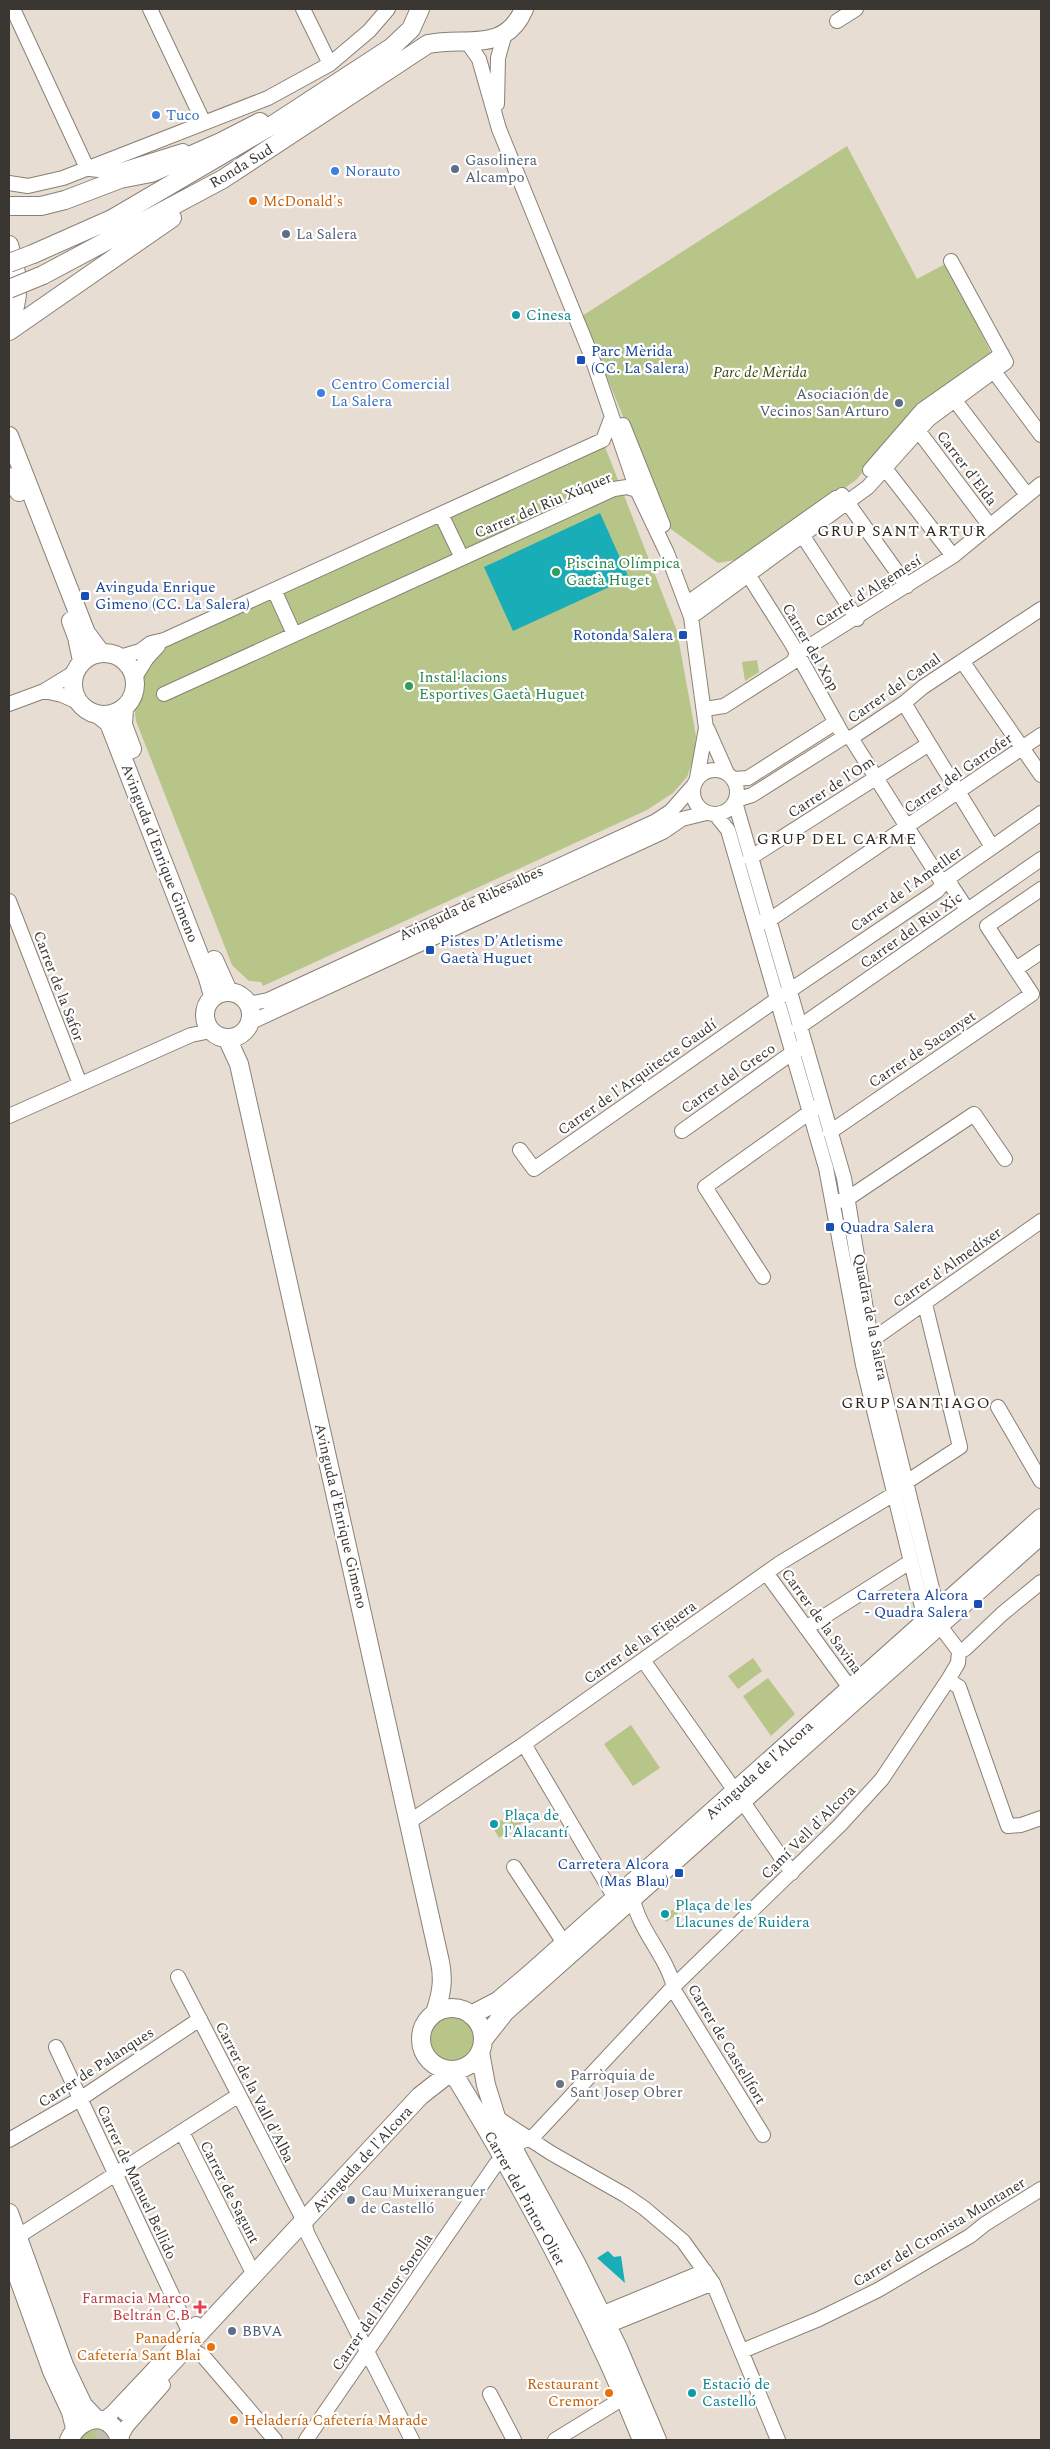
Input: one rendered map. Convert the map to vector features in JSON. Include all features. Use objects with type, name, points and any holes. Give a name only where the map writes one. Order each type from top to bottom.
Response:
[{"type":"main road","points":[[505,33],[520,18],[524,9]]},
{"type":"main road","name":"Ronda Sud","points":[[9,263],[112,219],[230,152],[392,47],[411,29],[419,11]]},
{"type":"main road","name":"Ronda Sud","points":[[9,289],[43,275],[223,179],[428,44],[444,40],[488,41],[505,33]]},
{"type":"main road","points":[[9,206],[41,206],[65,200],[120,179],[151,173],[268,118],[298,107]]},
{"type":"main road","points":[[9,331],[206,196],[223,179]]},
{"type":"main road","points":[[9,245],[18,274],[17,304],[9,326]]},
{"type":"main road","points":[[9,436],[86,633],[101,653],[120,657],[130,666],[135,677],[134,694],[124,709],[112,714],[99,715],[87,711],[78,702],[73,688],[79,667],[77,637],[14,484],[9,465]]},
{"type":"main road","points":[[79,667],[101,653]]},
{"type":"main road","name":"Avinguda d'Enrique Gimeno","points":[[124,709],[123,725],[127,737],[215,965],[220,994]]},
{"type":"main road","name":"Avinguda d'Enrique Gimeno","points":[[99,715],[109,723],[208,978],[220,994]]},
{"type":"main road","points":[[220,994],[240,995],[248,1004],[251,1014],[226,1029],[206,1007],[220,994]]},
{"type":"main road","name":"Avinguda d'Enrique Gimeno","points":[[226,1029],[238,1057],[443,1976],[441,1995],[435,2013]]},
{"type":"main road","name":"Avinguda de l'Alcora","points":[[739,1796],[936,1617],[1041,1518]]},
{"type":"main road","name":"Avinguda de l'Alcora","points":[[481,2046],[498,2019],[627,1905],[850,1688],[936,1617],[1041,1535]]},
{"type":"main road","name":"Avinguda de l'Alcora","points":[[467,2013],[498,2001],[564,1943],[627,1905]]},
{"type":"main road","name":"Avinguda d'Enrique Gimeno","points":[[443,1976],[467,2013]]},
{"type":"main road","points":[[449,2008],[467,2013],[480,2026],[481,2046],[468,2065],[452,2070],[440,2068],[430,2061],[423,2051],[421,2038],[425,2024],[435,2013],[449,2008]]},
{"type":"main road","name":"Carrer del Pintor Oliet","points":[[481,2046],[486,2085],[509,2156]]},
{"type":"main road","name":"Avinguda de l'Alcora","points":[[420,2096],[428,2078],[430,2061]]},
{"type":"main road","name":"Avinguda de l'Alcora","points":[[126,2412],[420,2096],[452,2070]]},
{"type":"main road","name":"Carrer del Pintor Oliet","points":[[452,2070],[509,2156],[601,2323],[657,2440]]},
{"type":"main road","points":[[9,2213],[64,2365],[83,2405],[99,2420],[113,2427],[120,2439]]},
{"type":"main road","points":[[9,2252],[52,2371],[71,2412],[72,2434]]},
{"type":"main road","name":"Carrer del Pintor Oliet","points":[[601,2323],[625,2397],[642,2440]]},
{"type":"main road","points":[[72,2434],[85,2421],[99,2420]]},
{"type":"street","points":[[13,9],[87,168]]},
{"type":"street","points":[[150,9],[204,123]]},
{"type":"street","points":[[302,9],[330,64]]},
{"type":"street","points":[[9,182],[28,186],[63,178],[268,98],[330,64],[369,31],[388,9]]},
{"type":"street","points":[[837,21],[856,9]]},
{"type":"street","points":[[499,129],[496,94],[498,67],[505,33]]},
{"type":"street","points":[[467,42],[478,59],[499,129],[592,358],[606,383],[643,490]]},
{"type":"street","points":[[87,168],[116,172],[235,134]]},
{"type":"street","points":[[691,617],[746,570],[844,498],[862,480],[882,465],[915,427],[922,410],[952,396],[1004,358],[951,261]]},
{"type":"street","points":[[592,358],[612,433],[624,442],[643,490],[664,526],[667,553],[691,617],[705,709],[706,728],[695,782],[694,802],[711,814],[727,811],[736,801],[737,789],[706,728]]},
{"type":"street","points":[[991,368],[1041,436]]},
{"type":"street","points":[[952,396],[1027,495]]},
{"type":"street","name":"Carrer d'Elda","points":[[915,427],[990,526]]},
{"type":"street","points":[[120,657],[140,651],[151,643],[164,640],[274,590],[612,433]]},
{"type":"street","points":[[882,465],[953,556]]},
{"type":"street","name":"Carrer d'Algemesí","points":[[705,709],[724,706],[792,662],[797,654],[857,619],[953,556],[1041,484]]},
{"type":"street","name":"Carrer del Riu Xúquer","points":[[164,694],[614,489],[627,487],[643,490]]},
{"type":"street","points":[[844,498],[906,586]]},
{"type":"street","name":"Carrer del Riu Xúquer","points":[[440,514],[462,558]]},
{"type":"street","points":[[800,531],[857,619]]},
{"type":"street","points":[[686,604],[746,570]]},
{"type":"street","name":"Carrer del Xop","points":[[746,570],[836,722],[876,778],[907,827],[966,908]]},
{"type":"street","points":[[274,590],[294,634]]},
{"type":"street","name":"Carrer del Canal","points":[[736,801],[752,795],[904,703],[922,687],[1041,609]]},
{"type":"street","points":[[135,677],[146,658],[164,640]]},
{"type":"street","points":[[962,661],[1041,775]]},
{"type":"street","points":[[9,704],[44,691],[79,667]]},
{"type":"street","points":[[44,691],[62,695],[78,702]]},
{"type":"street","points":[[904,703],[992,848]]},
{"type":"street","name":"Carrer del Canal","points":[[730,776],[748,778],[836,722]]},
{"type":"street","name":"Carrer del Garrofer","points":[[762,922],[907,827],[1041,735]]},
{"type":"street","name":"Carrer de l'Om","points":[[750,858],[929,744]]},
{"type":"street","points":[[695,782],[706,771],[717,770],[730,776]]},
{"type":"street","name":"Avinguda de Ribesalbes","points":[[248,1004],[268,1000],[656,821],[671,811],[695,782]]},
{"type":"street","name":"Quadra de la Salera","points":[[736,801],[750,858],[762,922]]},
{"type":"street","name":"Carrer de l'Ametller","points":[[783,994],[937,891],[945,881],[1041,813]]},
{"type":"street","name":"Avinguda de Ribesalbes","points":[[9,1116],[192,1035],[226,1029],[663,832],[682,819],[711,814]]},
{"type":"street","name":"Quadra de la Salera","points":[[711,814],[728,830],[762,922],[816,1108],[863,1365],[922,1607],[936,1617]]},
{"type":"street","name":"Carrer del Riu Xic","points":[[799,1027],[1041,858]]},
{"type":"street","points":[[1041,889],[987,926],[1016,969],[1041,952]]},
{"type":"street","name":"Carrer de la Safor","points":[[9,901],[80,1084]]},
{"type":"street","name":"Carrer de Sacanyet","points":[[830,1132],[1032,994],[1016,969]]},
{"type":"street","name":"Quadra de la Salera","points":[[783,994],[799,1027],[799,1048]]},
{"type":"street","name":"Carrer de l'Arquitecte Gaudí","points":[[520,1150],[534,1170],[783,994]]},
{"type":"street","name":"Carrer del Greco","points":[[682,1131],[799,1048]]},
{"type":"street","points":[[763,1277],[705,1187],[816,1108]]},
{"type":"street","name":"Quadra de la Salera","points":[[816,1108],[830,1132],[844,1178],[871,1338],[936,1617]]},
{"type":"street","points":[[833,1203],[847,1199],[974,1114],[1005,1159]]},
{"type":"street","points":[[828,1181],[844,1178]]},
{"type":"street","name":"Carrer d'Almedíxer","points":[[871,1338],[879,1335],[925,1304],[1041,1221]]},
{"type":"street","points":[[894,1494],[905,1482],[960,1447],[925,1304]]},
{"type":"street","points":[[998,1407],[1041,1481]]},
{"type":"street","name":"Carrer de la Figuera","points":[[409,1822],[524,1744],[780,1563],[894,1494]]},
{"type":"street","points":[[806,1628],[910,1562]]},
{"type":"street","name":"Carrer de la Savina","points":[[767,1574],[850,1688]]},
{"type":"street","points":[[936,1617],[959,1651],[965,1649],[1002,1614],[1041,1582]]},
{"type":"street","name":"Camí Vell d'Alcora","points":[[509,2156],[520,2142],[532,2138],[674,1986],[792,1873],[882,1779],[948,1680],[958,1663],[959,1651]]},
{"type":"street","points":[[643,1660],[792,1873]]},
{"type":"street","points":[[948,1680],[958,1686],[1008,1826],[1021,1825],[1041,1818]]},
{"type":"street","name":"Carrer de Castellfort","points":[[524,1744],[673,1978],[675,1992],[762,2135]]},
{"type":"street","points":[[514,1867],[564,1943]]},
{"type":"street","name":"Carrer de la Vall d'Alba","points":[[178,1977],[304,2220],[307,2233],[412,2440]]},
{"type":"street","name":"Carrer de Palanques","points":[[9,2140],[80,2098],[200,2020]]},
{"type":"street","name":"Carrer de Manuel Bellido","points":[[56,2047],[190,2331]]},
{"type":"street","points":[[18,2237],[239,2095]]},
{"type":"street","points":[[496,2117],[532,2138],[551,2153],[644,2208],[683,2241],[709,2277],[742,2351],[778,2440]]},
{"type":"street","name":"Carrer de Sagunt","points":[[182,2132],[250,2266]]},
{"type":"street","name":"Carrer del Pintor Sorolla","points":[[306,2440],[496,2164],[509,2156]]},
{"type":"street","name":"Carrer del Cronista Muntaner","points":[[742,2351],[819,2319],[878,2290],[970,2236],[985,2224],[1041,2190]]},
{"type":"street","name":"Avinguda de l'Alcora","points":[[99,2420],[112,2413],[287,2228],[304,2220]]},
{"type":"street","name":"Avinguda de l'Alcora","points":[[120,2439],[136,2415],[296,2240],[304,2220]]},
{"type":"street","points":[[601,2323],[709,2277]]},
{"type":"street","points":[[194,2351],[203,2356],[275,2440]]},
{"type":"street","points":[[490,2394],[514,2440]]},
{"type":"street","points":[[554,2440],[625,2397]]},
{"type":"green space","name":"Parc de Mèrida","points":[[847,146],[917,279],[947,263],[994,359],[917,409],[856,480],[746,558],[718,563],[668,527],[582,316]]},
{"type":"green space","name":"Instal·lacions Esportives Gaetà Huguet","points":[[600,434],[677,631],[696,736],[694,757],[687,777],[673,793],[647,810],[263,986],[261,982],[249,981],[232,965],[136,721],[128,651]]},
{"type":"green space","points":[[757,660],[759,672],[745,681],[742,662]]},
{"type":"green space","points":[[753,1658],[762,1671],[738,1689],[728,1676]]},
{"type":"green space","points":[[768,1678],[795,1714],[771,1736],[743,1696]]},
{"type":"green space","points":[[631,1725],[660,1768],[633,1786],[604,1744]]},
{"type":"green space","points":[[518,1810],[525,1821],[499,1838],[492,1826]]},
{"type":"green space","points":[[668,1908],[671,1911],[674,1909],[678,1914],[666,1922],[662,1912]]},
{"type":"green space","points":[[457,2016],[461,2017],[471,2026],[474,2030],[474,2048],[465,2058],[457,2062],[447,2062],[439,2058],[430,2048],[429,2034],[433,2026],[443,2017]]},
{"type":"green space","points":[[93,2428],[104,2431],[111,2440],[78,2440],[82,2433]]},
{"type":"water","name":"Piscina Olímpica Gaetà Huget","points":[[600,513],[629,578],[513,631],[484,567]]},
{"type":"water","points":[[608,2251],[614,2257],[621,2256],[625,2283],[597,2258]]},
{"type":"tunnel","points":[[100,2440],[126,2412]]},
{"type":"place","name":"Tuco","points":[[156,115]]},
{"type":"place","name":"Gasolinera Alcampo","points":[[455,169]]},
{"type":"place","name":"Norauto","points":[[335,171]]},
{"type":"place","name":"McDonald's","points":[[253,201]]},
{"type":"place","name":"La Salera","points":[[286,234]]},
{"type":"place","name":"Cinesa","points":[[516,315]]},
{"type":"place","name":"Parc Mèrida (CC. La Salera)","points":[[581,360]]},
{"type":"place","name":"Centro Comercial La Salera","points":[[321,393]]},
{"type":"place","name":"Asociación de Vecinos San Arturo","points":[[899,403]]},
{"type":"place","name":"Piscina Olímpica Gaetà Huget","points":[[556,572]]},
{"type":"place","name":"Avinguda Enrique Gimeno (CC. La Salera)","points":[[85,596]]},
{"type":"place","name":"Rotonda Salera","points":[[683,635]]},
{"type":"place","name":"Instal·lacions Esportives Gaetà Huguet","points":[[409,686]]},
{"type":"place","name":"Pistes D'Atletisme Gaetà Huguet","points":[[430,950]]},
{"type":"place","name":"Quadra Salera","points":[[830,1227]]},
{"type":"place","name":"Carretera Alcora - Quadra Salera","points":[[978,1604]]},
{"type":"place","name":"Plaça de l'Alacantí","points":[[494,1824]]},
{"type":"place","name":"Carretera Alcora (Mas Blau)","points":[[679,1873]]},
{"type":"place","name":"Plaça de les Llacunes de Ruidera","points":[[665,1914]]},
{"type":"place","name":"Parròquia de Sant Josep Obrer","points":[[560,2084]]},
{"type":"place","name":"Cau Muixeranguer de Castelló","points":[[351,2200]]},
{"type":"place","name":"Farmacia Marco Beltrán C.B","points":[[200,2307]]},
{"type":"place","name":"BBVA","points":[[232,2331]]},
{"type":"place","name":"Panadería Cafetería Sant Blai","points":[[211,2347]]},
{"type":"place","name":"Restaurant Cremor","points":[[609,2393]]},
{"type":"place","name":"Estació de Castelló","points":[[692,2393]]},
{"type":"place","name":"Heladería Cafetería Marade","points":[[234,2420]]},
{"type":"district","name":"GRUP SANT ARTUR","points":[[902,530]]},
{"type":"district","name":"GRUP DEL CARME","points":[[837,838]]},
{"type":"district","name":"GRUP SANTIAGO","points":[[916,1402]]}]
